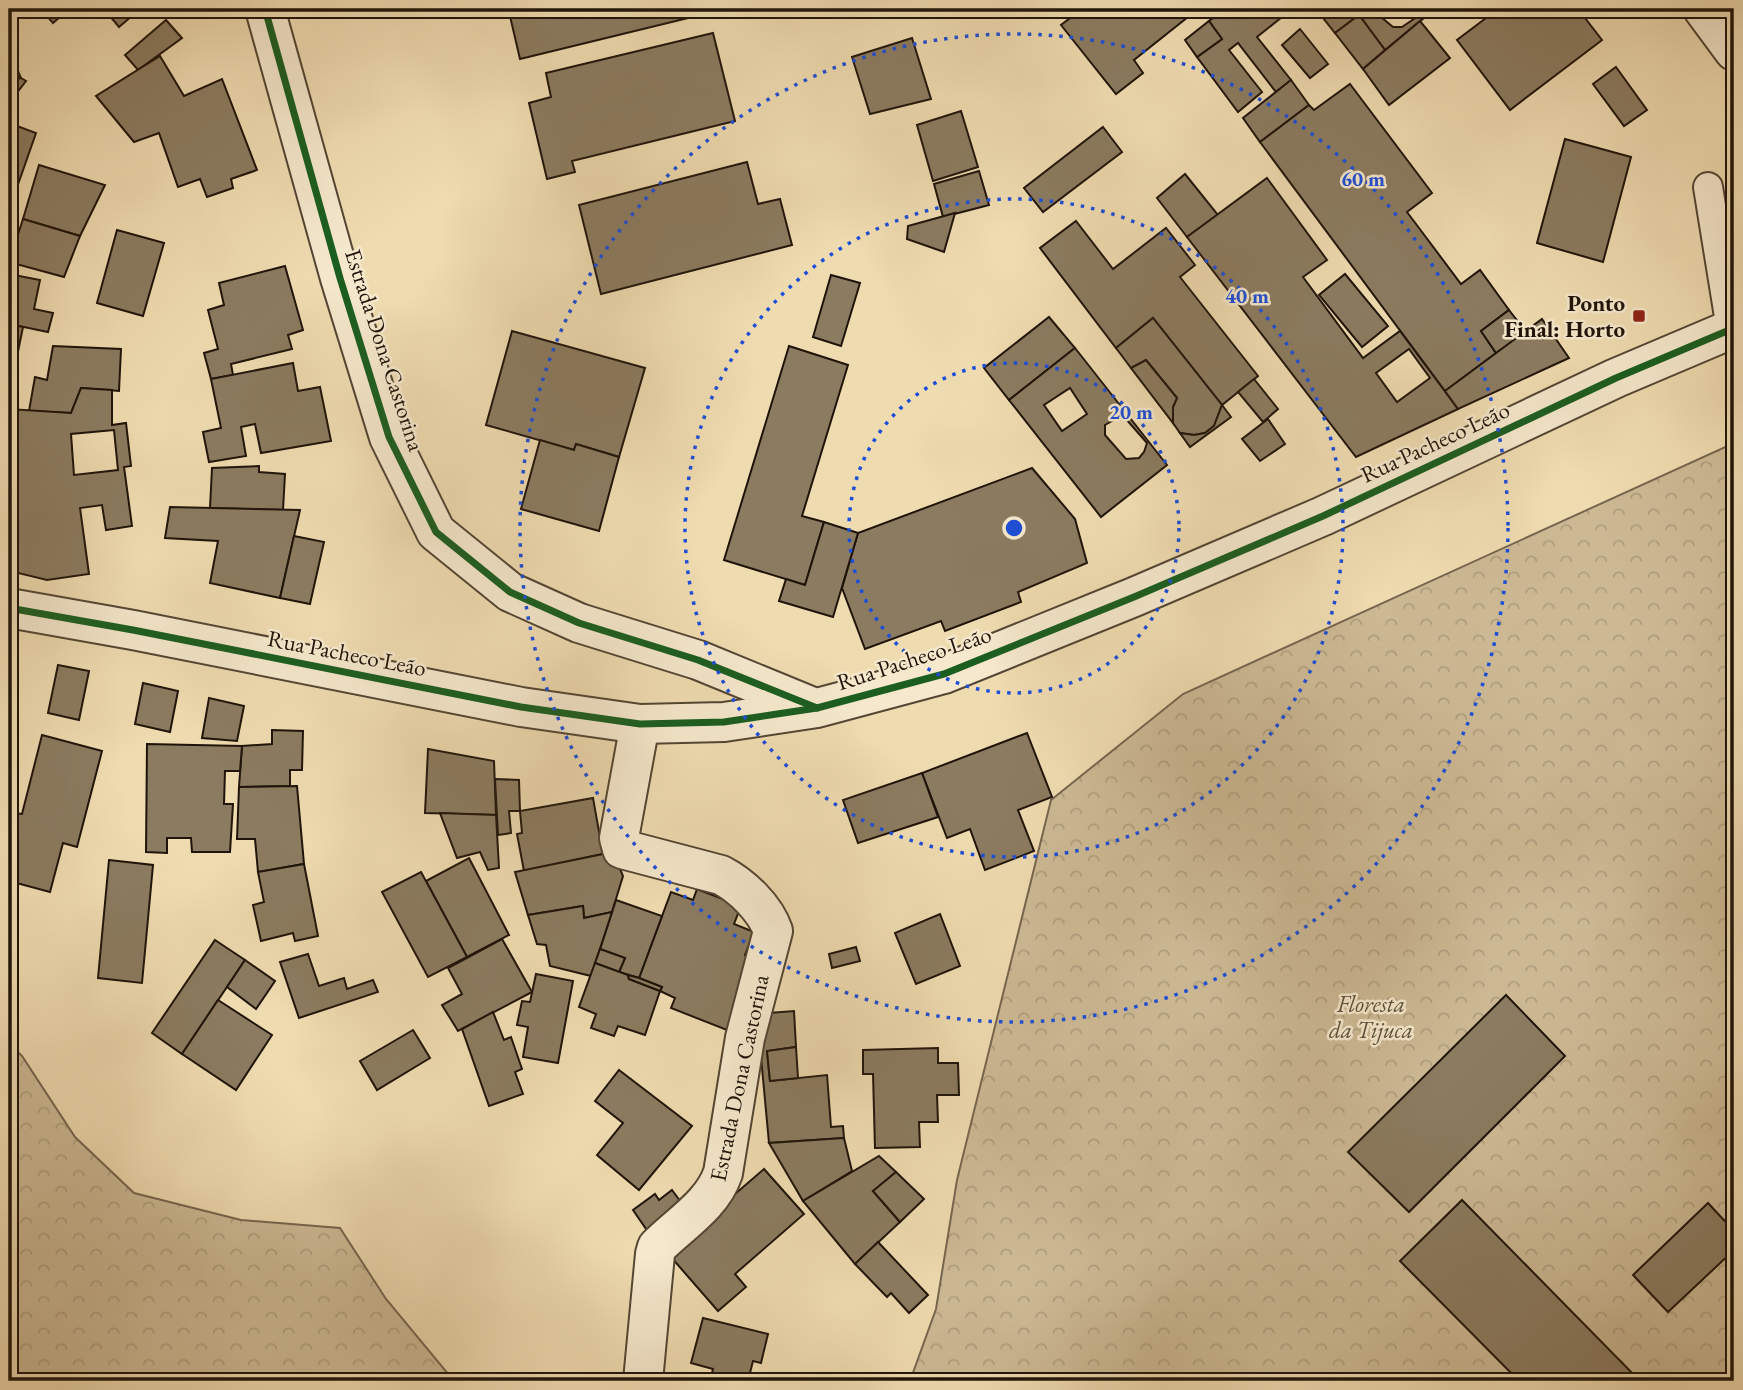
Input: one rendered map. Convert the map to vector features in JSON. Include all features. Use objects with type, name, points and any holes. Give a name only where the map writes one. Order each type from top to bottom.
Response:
[{"type":"street","name":"Estrada Dona Castorina","points":[[265,9],[340,278],[389,437],[436,532],[510,592],[579,623],[698,660],[817,708]]},
{"type":"street","points":[[1703,9],[1734,51]]},
{"type":"street","name":"Rua Pacheco Leão","points":[[9,608],[521,707],[640,724],[724,722],[817,708],[944,674],[1134,597],[1323,516],[1616,377],[1733,329]]},
{"type":"street","name":"Estrada Dona Castorina","points":[[640,724],[619,838],[622,849],[721,875],[734,882],[768,916],[773,930],[745,1038],[719,1185],[712,1196],[657,1247],[643,1381]]},
{"type":"lane","points":[[1708,187],[1733,329]]},
{"type":"green space","name":"Floresta da Tijuca","points":[[1734,443],[1734,1381],[910,1381],[936,1309],[957,1180],[1051,800],[1183,694]]},
{"type":"green space","points":[[9,1044],[22,1056],[75,1137],[134,1193],[241,1220],[340,1228],[386,1299],[454,1381],[9,1381]]},
{"type":"building","points":[[41,9],[69,9],[53,23]]},
{"type":"building","points":[[104,9],[140,9],[119,27]]},
{"type":"building","points":[[523,9],[689,9],[690,12],[725,9],[520,59],[509,12]]},
{"type":"building","points":[[1082,9],[1198,9],[1134,60],[1143,73],[1116,94],[1061,25]]},
{"type":"building","points":[[1225,9],[1292,9],[1257,37],[1291,80],[1276,92],[1238,43],[1229,50],[1262,92],[1238,112],[1197,57],[1222,39],[1209,21]]},
{"type":"building","points":[[1316,9],[1392,9],[1381,17],[1393,27],[1402,27],[1421,14],[1417,9],[1435,9],[1385,50],[1359,15],[1335,33]]},
{"type":"building","points":[[1498,9],[1578,9],[1602,40],[1510,110],[1457,40]]},
{"type":"building","points":[[1359,15],[1385,50],[1363,69],[1335,33]]},
{"type":"building","points":[[166,20],[182,38],[138,70],[125,55]]},
{"type":"building","points":[[1209,21],[1222,39],[1197,57],[1185,40]]},
{"type":"building","points":[[1420,21],[1450,58],[1389,105],[1363,69]]},
{"type":"building","points":[[1300,29],[1328,64],[1310,78],[1282,45]]},
{"type":"building","points":[[713,33],[735,121],[572,161],[575,172],[547,179],[529,103],[551,97],[546,73]]},
{"type":"building","points":[[912,38],[931,99],[870,114],[852,57]]},
{"type":"building","points":[[9,50],[21,78],[9,81]]},
{"type":"building","points":[[160,56],[184,96],[222,79],[257,170],[231,179],[233,188],[207,197],[200,179],[178,187],[159,133],[134,142],[96,96]]},
{"type":"building","points":[[1616,67],[1647,110],[1624,126],[1593,84]]},
{"type":"building","points":[[21,78],[26,81],[9,103],[9,81]]},
{"type":"building","points":[[1291,80],[1309,105],[1260,142],[1243,118]]},
{"type":"building","points":[[1350,84],[1432,193],[1407,212],[1461,284],[1480,270],[1509,310],[1481,331],[1496,353],[1445,391],[1260,142],[1309,105],[1314,110]]},
{"type":"building","points":[[961,111],[978,167],[933,181],[917,125]]},
{"type":"building","points":[[9,123],[36,133],[15,193],[9,191]]},
{"type":"building","points":[[1103,127],[1122,152],[1043,212],[1024,188]]},
{"type":"building","points":[[1565,139],[1631,157],[1603,262],[1537,243]]},
{"type":"building","points":[[747,162],[758,204],[780,199],[792,245],[601,294],[579,205]]},
{"type":"building","points":[[39,165],[105,185],[80,236],[23,219]]},
{"type":"building","points":[[979,171],[989,205],[943,217],[934,184]]},
{"type":"building","points":[[1185,174],[1218,215],[1187,237],[1157,198]]},
{"type":"building","points":[[1267,178],[1327,260],[1303,277],[1363,358],[1400,331],[1458,409],[1356,457],[1187,237]],"holes":[[[1409,349],[1430,378],[1397,402],[1376,373]]]},
{"type":"building","points":[[955,213],[944,252],[907,239],[908,226]]},
{"type":"building","points":[[23,219],[80,236],[64,277],[9,262]]},
{"type":"building","points":[[1076,221],[1113,269],[1166,228],[1195,265],[1180,277],[1258,376],[1222,405],[1153,318],[1116,348],[1040,248]]},
{"type":"building","points":[[117,230],[164,243],[143,316],[97,303]]},
{"type":"building","points":[[285,266],[303,330],[288,335],[292,349],[231,364],[233,375],[211,379],[204,353],[218,349],[208,310],[224,305],[219,283]]},
{"type":"building","points":[[9,274],[40,280],[34,309],[53,313],[48,332],[9,324]]},
{"type":"building","points":[[1345,274],[1388,326],[1362,347],[1319,295]]},
{"type":"building","points":[[831,275],[860,283],[841,346],[813,337]]},
{"type":"building","points":[[1509,310],[1526,332],[1496,353],[1481,331]]},
{"type":"building","points":[[1049,317],[1075,348],[1009,400],[984,368]]},
{"type":"building","points":[[1153,318],[1222,405],[1214,426],[1205,433],[1180,433],[1173,423],[1173,407],[1177,398],[1146,360],[1131,368],[1116,348]]},
{"type":"building","points":[[1542,319],[1569,358],[1458,409],[1445,391]]},
{"type":"building","points":[[9,324],[23,327],[10,391],[9,391]]},
{"type":"building","points":[[512,331],[645,368],[619,457],[576,444],[574,450],[486,425]]},
{"type":"building","points":[[53,346],[121,349],[119,391],[81,388],[71,413],[29,411],[35,377],[47,380]]},
{"type":"building","points":[[789,346],[848,365],[802,516],[824,522],[805,585],[724,560]]},
{"type":"building","points":[[1075,348],[1167,465],[1101,517],[1009,400]],"holes":[[[1070,388],[1087,414],[1062,431],[1044,405]],[[1119,417],[1126,419],[1147,443],[1139,458],[1126,459],[1105,435],[1105,425]]]},
{"type":"building","points":[[1146,360],[1177,398],[1173,407],[1173,423],[1131,368]]},
{"type":"building","points":[[293,363],[298,391],[320,387],[331,441],[261,453],[255,424],[241,427],[246,456],[209,462],[203,432],[221,428],[211,379]]},
{"type":"building","points":[[1254,379],[1278,409],[1263,422],[1238,392]]},
{"type":"building","points":[[81,388],[112,390],[112,425],[126,423],[131,466],[124,467],[132,526],[106,530],[102,505],[80,508],[89,574],[47,580],[14,572],[9,540],[9,409],[71,413]],"holes":[[[114,430],[118,470],[74,475],[71,434]]]},
{"type":"building","points":[[1222,405],[1231,417],[1190,447],[1180,433],[1205,433],[1214,426]]},
{"type":"building","points":[[1268,419],[1285,444],[1260,461],[1242,439]]},
{"type":"building","points":[[540,440],[574,450],[576,444],[619,457],[599,531],[521,509]]},
{"type":"building","points":[[259,466],[259,472],[285,474],[283,510],[210,508],[212,468]]},
{"type":"building","points":[[1032,468],[1075,519],[1087,563],[1018,592],[1021,602],[945,631],[941,621],[865,649],[842,588],[858,533]]},
{"type":"building","points":[[170,507],[300,510],[280,598],[210,583],[218,541],[165,538]]},
{"type":"building","points":[[824,522],[858,533],[833,617],[779,601],[786,579],[805,585]]},
{"type":"building","points":[[294,536],[324,542],[310,604],[280,598]]},
{"type":"building","points":[[58,665],[89,671],[79,720],[48,713]]},
{"type":"building","points":[[143,683],[178,691],[170,732],[135,724]]},
{"type":"building","points":[[209,698],[244,706],[237,741],[202,738]]},
{"type":"building","points":[[9,727],[12,727],[9,757]]},
{"type":"building","points":[[272,730],[303,731],[302,770],[290,770],[290,786],[239,787],[242,746],[272,744]]},
{"type":"building","points":[[1027,733],[1052,797],[1018,810],[1034,851],[985,870],[970,829],[947,838],[922,773]]},
{"type":"building","points":[[42,735],[102,751],[77,847],[63,843],[50,892],[9,881],[9,837],[15,813],[22,814]]},
{"type":"building","points":[[147,744],[242,746],[240,771],[225,771],[224,804],[233,804],[230,852],[192,852],[191,838],[167,838],[167,853],[146,852]]},
{"type":"building","points":[[428,749],[494,761],[496,815],[425,813]]},
{"type":"building","points":[[922,773],[938,817],[858,843],[843,800]]},
{"type":"building","points":[[495,779],[519,780],[520,811],[509,811],[511,833],[498,835]]},
{"type":"building","points":[[297,786],[304,864],[258,872],[255,839],[237,839],[239,787]]},
{"type":"building","points":[[593,798],[603,854],[524,871],[517,834],[522,833],[520,811]]},
{"type":"building","points":[[9,812],[15,813],[9,836]]},
{"type":"building","points":[[440,813],[496,815],[499,868],[488,870],[480,852],[457,858]]},
{"type":"building","points":[[613,852],[623,876],[612,912],[584,918],[583,906],[528,915],[515,872]]},
{"type":"building","points":[[469,858],[509,935],[467,957],[426,881]]},
{"type":"building","points":[[109,860],[153,865],[142,983],[98,978]]},
{"type":"building","points":[[304,864],[318,936],[295,941],[293,933],[261,941],[253,905],[264,902],[258,872]]},
{"type":"building","points":[[421,872],[467,957],[428,977],[382,892]]},
{"type":"building","points":[[697,889],[741,906],[734,924],[754,932],[745,955],[754,959],[727,1030],[671,1008],[675,998],[660,991],[662,987],[639,978],[671,892],[693,900]]},
{"type":"building","points":[[616,900],[662,916],[639,978],[619,972],[625,958],[600,949]]},
{"type":"building","points":[[583,906],[584,918],[612,912],[591,976],[550,966],[546,945],[537,944],[528,915]]},
{"type":"building","points":[[940,914],[960,966],[916,984],[895,933]]},
{"type":"building","points":[[502,939],[532,992],[458,1031],[442,1005],[462,994],[448,968]]},
{"type":"building","points":[[215,940],[245,960],[182,1054],[152,1033]]},
{"type":"building","points":[[856,947],[860,961],[832,968],[829,954]]},
{"type":"building","points":[[600,949],[625,958],[619,972],[595,963]]},
{"type":"building","points":[[308,954],[319,986],[344,978],[347,989],[373,980],[378,992],[299,1018],[280,962]]},
{"type":"building","points":[[245,960],[275,981],[256,1009],[227,987]]},
{"type":"building","points":[[595,963],[660,991],[645,1035],[618,1026],[614,1036],[591,1028],[596,1014],[579,1007]]},
{"type":"building","points":[[536,974],[573,981],[558,1063],[523,1057],[528,1027],[517,1025],[522,1001],[530,1002]]},
{"type":"building","points":[[628,975],[662,987],[660,991],[629,979]]},
{"type":"building","points":[[1506,995],[1565,1056],[1409,1212],[1348,1152]]},
{"type":"building","points":[[218,1000],[272,1035],[236,1090],[182,1054]]},
{"type":"building","points":[[794,1011],[796,1047],[767,1051],[770,1081],[827,1075],[831,1127],[843,1126],[844,1138],[769,1143],[757,1014]]},
{"type":"building","points":[[493,1012],[504,1040],[511,1037],[522,1069],[515,1072],[523,1094],[489,1106],[462,1029]]},
{"type":"building","points":[[413,1030],[430,1058],[377,1090],[360,1061]]},
{"type":"building","points":[[796,1047],[798,1078],[770,1081],[767,1051]]},
{"type":"building","points":[[938,1048],[938,1063],[958,1063],[959,1095],[937,1095],[938,1122],[919,1122],[920,1147],[875,1148],[873,1074],[863,1074],[863,1050]]},
{"type":"building","points":[[619,1070],[692,1126],[639,1190],[597,1155],[623,1123],[595,1101]]},
{"type":"building","points":[[844,1138],[852,1171],[803,1201],[769,1143]]},
{"type":"building","points":[[879,1156],[896,1172],[873,1191],[900,1222],[855,1264],[803,1201]]},
{"type":"building","points":[[764,1169],[804,1214],[735,1274],[746,1287],[718,1311],[664,1249],[691,1232]]},
{"type":"building","points":[[896,1172],[924,1199],[900,1222],[873,1191]]},
{"type":"building","points":[[672,1190],[689,1213],[653,1239],[633,1210],[655,1194],[659,1200]]},
{"type":"building","points":[[1462,1200],[1640,1381],[1519,1381],[1400,1261]]},
{"type":"building","points":[[1708,1203],[1734,1231],[1734,1250],[1668,1312],[1633,1275]]},
{"type":"building","points":[[878,1242],[928,1295],[909,1313],[891,1293],[887,1297],[855,1264]]},
{"type":"building","points":[[703,1318],[768,1334],[761,1363],[753,1361],[748,1381],[710,1381],[713,1369],[691,1363]]},
{"type":"cycle path","points":[[265,9],[340,278],[389,437],[436,532],[510,592],[579,623],[698,660],[817,708]]},
{"type":"cycle path","points":[[9,608],[521,707],[640,724],[724,722],[817,708],[944,674],[1134,597],[1323,516],[1616,378],[1734,328]]},
{"type":"place","name":"Ponto Final: Horto","points":[[1639,316]]}]
